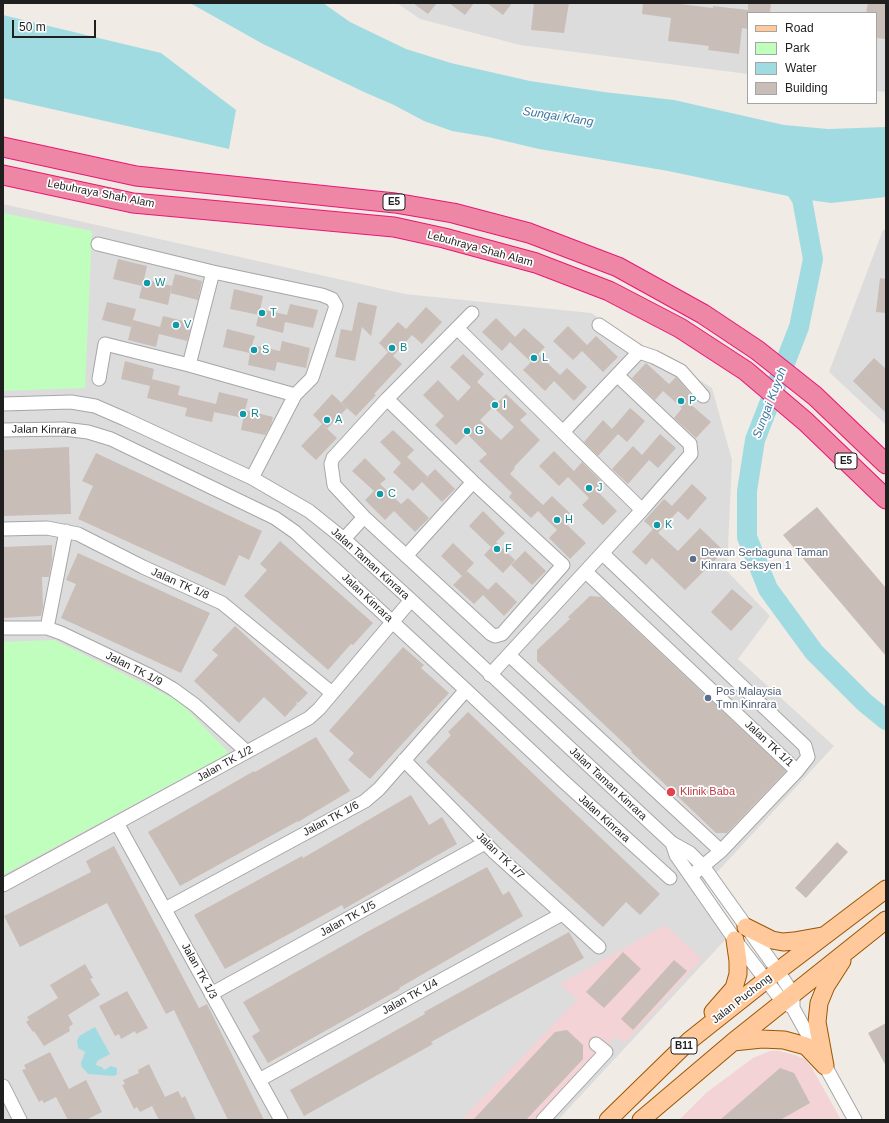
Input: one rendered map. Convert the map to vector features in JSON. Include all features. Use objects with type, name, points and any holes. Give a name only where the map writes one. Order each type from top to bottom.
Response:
[{"type":"highway","name":"E5","points":[[3,147],[136,176],[395,203],[453,213],[529,233],[618,267],[703,314],[757,350],[816,396],[886,464]]},
{"type":"highway","name":"Lebuhraya Shah Alam","points":[[3,175],[132,203],[394,227],[444,238],[536,263],[609,291],[680,328],[746,372],[806,422],[886,499]]},
{"type":"main road","name":"Jalan Puchong","points":[[608,1120],[688,1041],[772,975],[886,890]]},
{"type":"main road","name":"B11","points":[[641,1120],[733,1042],[790,1001],[886,920]]},
{"type":"main road","points":[[746,927],[772,940],[783,942],[824,936]]},
{"type":"main road","points":[[688,1041],[734,988],[738,974],[735,940]]},
{"type":"main road","points":[[825,1066],[817,1022],[819,1003],[826,986],[850,950]]},
{"type":"main road","points":[[733,1042],[762,1039],[784,1040],[806,1046],[825,1066]]},
{"type":"street","points":[[98,244],[213,272],[322,295],[332,299],[336,306],[312,378],[295,395],[252,478]]},
{"type":"street","points":[[189,365],[213,272]]},
{"type":"street","points":[[387,399],[473,482],[563,565],[502,634],[495,636],[491,634],[364,518],[334,484],[331,464],[333,458],[387,399],[472,313]]},
{"type":"street","points":[[599,326],[639,352],[654,357],[681,372],[703,396]]},
{"type":"street","points":[[457,328],[642,510]]},
{"type":"street","points":[[99,379],[105,344],[189,365],[295,395]]},
{"type":"street","points":[[563,432],[639,352]]},
{"type":"street","points":[[490,675],[603,554],[691,454],[690,444],[617,375]]},
{"type":"street","name":"Jalan Taman Kinrara","points":[[3,404],[71,402],[95,406],[252,478],[308,511],[344,539],[411,600],[672,843],[690,853],[703,866],[746,927],[772,975]]},
{"type":"street","name":"Jalan Kinrara","points":[[3,430],[64,429],[88,432],[111,439],[275,518],[295,532],[562,780],[670,878]]},
{"type":"street","points":[[406,556],[473,482]]},
{"type":"street","points":[[344,539],[364,518]]},
{"type":"street","name":"Jalan TK 1/8","points":[[3,529],[47,528],[78,534],[143,567],[222,603],[332,694]]},
{"type":"street","points":[[47,628],[66,531]]},
{"type":"street","name":"Jalan TK 1/1","points":[[586,572],[797,771],[808,757],[805,746],[603,554]]},
{"type":"street","name":"Jalan TK 1/2","points":[[3,885],[309,718],[332,694],[411,600]]},
{"type":"street","name":"Jalan TK 1/9","points":[[3,628],[47,628],[61,633],[149,675],[173,689],[195,705],[248,752]]},
{"type":"street","points":[[509,655],[722,851]]},
{"type":"street","name":"Jalan TK 1/6","points":[[165,909],[365,801],[380,789],[466,690]]},
{"type":"street","name":"Jalan TK 1/7","points":[[404,760],[485,843],[599,947]]},
{"type":"street","points":[[691,876],[722,851],[797,771]]},
{"type":"street","name":"Jalan TK 1/3","points":[[117,823],[281,1120]]},
{"type":"street","name":"Jalan TK 1/5","points":[[211,994],[485,843]]},
{"type":"street","name":"Jalan Taman Kinrara","points":[[672,843],[676,855],[735,940],[772,975]]},
{"type":"street","name":"Jalan TK 1/4","points":[[259,1080],[562,914]]},
{"type":"street","points":[[772,975],[790,1001],[852,1119]]},
{"type":"street","points":[[543,1120],[606,1052],[596,1044]]},
{"type":"street","points":[[3,1086],[20,1120]]},
{"type":"shaded area","points":[[397,3],[886,3],[886,92],[877,91],[877,12],[747,12],[747,74],[520,45],[420,19]]},
{"type":"shaded area","points":[[3,204],[405,294],[591,313],[712,388],[732,460],[727,571],[770,616],[738,659],[834,746],[695,896],[726,939],[558,1120],[3,1120]]},
{"type":"shaded area","points":[[886,229],[886,425],[829,372],[883,230]]},
{"type":"shaded area","points":[[665,925],[702,959],[624,1044],[616,1036],[536,1120],[461,1120],[577,1000],[560,984]]},
{"type":"shaded area","points":[[770,1051],[779,1051],[805,1059],[812,1068],[841,1120],[679,1120],[706,1093],[753,1058]]},
{"type":"green space","points":[[3,213],[92,231],[85,388],[3,391]]},
{"type":"green space","points":[[54,640],[179,701],[229,753],[3,875],[3,642]]},
{"type":"water","name":"Sungai Klang","points":[[190,3],[323,3],[350,22],[406,49],[451,63],[530,81],[604,92],[674,100],[784,125],[828,129],[886,127],[886,197],[831,203],[802,199],[668,171],[539,149],[488,137],[452,131],[424,121],[394,105],[263,44]]},
{"type":"water","points":[[3,15],[161,53],[236,110],[229,149],[3,98]]},
{"type":"water","points":[[95,1027],[110,1054],[97,1061],[96,1065],[102,1067],[104,1070],[111,1066],[117,1068],[117,1074],[114,1076],[88,1074],[82,1067],[81,1063],[85,1052],[78,1048],[77,1041],[79,1036]]},
{"type":"building","points":[[413,3],[437,3],[428,14]]},
{"type":"building","points":[[449,3],[474,3],[465,15]]},
{"type":"building","points":[[487,3],[512,3],[503,15]]},
{"type":"building","points":[[534,3],[569,3],[564,33],[531,30]]},
{"type":"building","points":[[643,3],[672,3],[713,8],[713,6],[748,10],[748,3],[771,3],[770,12],[747,12],[747,29],[742,28],[739,54],[708,50],[709,46],[668,41],[671,18],[642,14]]},
{"type":"building","points":[[868,3],[886,3],[886,39],[877,38],[877,12],[866,12]]},
{"type":"building","name":"W","points":[[118,259],[147,266],[144,279],[172,286],[168,305],[139,298],[142,286],[113,279]]},
{"type":"building","points":[[175,274],[202,281],[198,300],[170,293]]},
{"type":"building","points":[[880,278],[886,279],[886,313],[876,312]]},
{"type":"building","points":[[234,289],[263,296],[259,315],[230,309]]},
{"type":"building","points":[[107,302],[136,309],[131,327],[102,320]]},
{"type":"building","points":[[358,302],[377,306],[371,336],[362,327],[355,361],[335,357],[341,329],[352,331]]},
{"type":"building","name":"T","points":[[290,304],[318,310],[313,328],[285,322],[283,333],[256,326],[260,309],[287,315]]},
{"type":"building","name":"B","points":[[426,307],[442,322],[422,344],[412,335],[393,356],[402,364],[356,416],[341,403],[388,352],[379,343],[398,322],[406,329]]},
{"type":"building","name":"V","points":[[163,316],[192,323],[187,341],[159,334],[156,347],[128,340],[133,320],[160,327]]},
{"type":"building","name":"L","points":[[496,318],[515,337],[524,328],[545,347],[538,354],[560,375],[567,368],[587,387],[574,401],[554,381],[545,391],[523,370],[531,362],[510,342],[502,351],[482,332]]},
{"type":"building","points":[[568,326],[587,345],[596,336],[618,357],[603,372],[582,351],[573,360],[553,341]]},
{"type":"building","name":"S","points":[[227,329],[255,336],[252,345],[280,351],[282,341],[310,348],[306,368],[277,362],[275,371],[248,365],[250,353],[223,347]]},
{"type":"building","points":[[463,354],[484,374],[477,382],[498,402],[506,394],[527,414],[520,420],[540,440],[514,467],[515,468],[510,474],[543,505],[552,496],[572,515],[564,522],[586,543],[570,559],[549,538],[557,530],[538,511],[531,518],[509,497],[512,493],[479,461],[487,454],[467,434],[456,445],[435,425],[444,416],[423,395],[438,380],[458,401],[471,387],[450,367]],"holes":[[[493,407],[514,427],[501,440],[480,420]]]},
{"type":"building","points":[[874,358],[886,369],[886,413],[853,381]]},
{"type":"building","points":[[125,361],[154,369],[152,379],[180,386],[178,395],[216,404],[219,392],[248,399],[243,418],[214,412],[212,422],[185,416],[187,408],[147,398],[150,386],[121,379]]},
{"type":"building","name":"P","points":[[646,363],[669,384],[676,377],[693,397],[688,402],[711,422],[696,438],[674,418],[682,408],[663,391],[655,400],[632,378]]},
{"type":"building","points":[[332,394],[347,408],[327,429],[313,415]]},
{"type":"building","points":[[630,408],[645,421],[627,442],[618,434],[598,456],[584,442],[603,420],[612,429]]},
{"type":"building","points":[[245,410],[273,417],[271,425],[265,435],[241,430]]},
{"type":"building","points":[[322,424],[337,438],[316,460],[301,446]]},
{"type":"building","points":[[393,430],[414,450],[407,457],[427,477],[435,469],[455,489],[442,502],[422,482],[413,491],[393,472],[401,463],[380,442]]},
{"type":"building","points":[[660,434],[676,448],[658,468],[649,460],[628,484],[612,469],[633,446],[642,455]]},
{"type":"building","points":[[69,447],[71,514],[3,516],[3,450]]},
{"type":"building","name":"J","points":[[554,451],[574,471],[582,462],[603,483],[596,490],[617,511],[603,525],[582,505],[589,498],[568,477],[559,486],[539,466]]},
{"type":"building","points":[[96,453],[262,531],[249,560],[239,555],[225,586],[78,519],[93,486],[82,481]]},
{"type":"building","name":"C","points":[[365,458],[386,479],[380,484],[401,504],[408,498],[429,518],[415,532],[394,511],[385,520],[365,500],[374,491],[352,471]]},
{"type":"building","points":[[692,484],[707,498],[688,520],[678,511],[658,533],[678,551],[700,528],[724,551],[685,590],[652,558],[646,565],[632,552],[653,529],[644,521],[664,499],[672,506]]},
{"type":"building","points":[[817,507],[886,588],[886,656],[783,535]]},
{"type":"building","points":[[483,511],[505,533],[491,547],[469,526]]},
{"type":"building","points":[[280,541],[373,623],[353,645],[351,644],[328,670],[244,596],[267,570],[260,564]]},
{"type":"building","points":[[496,542],[515,560],[503,573],[484,555]]},
{"type":"building","points":[[453,543],[474,563],[462,576],[441,556]]},
{"type":"building","points":[[52,545],[52,560],[49,577],[42,577],[43,607],[41,616],[3,618],[3,547]]},
{"type":"building","points":[[525,551],[546,571],[532,585],[511,565]]},
{"type":"building","points":[[78,553],[210,613],[181,673],[61,618],[76,584],[66,580]]},
{"type":"building","points":[[467,571],[488,590],[496,582],[517,602],[504,616],[483,595],[474,604],[453,585]]},
{"type":"building","points":[[732,589],[753,607],[731,631],[711,612]]},
{"type":"building","points":[[590,596],[601,597],[786,771],[727,833],[716,833],[537,661],[537,650],[570,619],[568,617]]},
{"type":"building","points":[[235,626],[308,693],[298,703],[295,701],[297,704],[285,717],[264,697],[239,723],[194,681],[218,655],[212,650]]},
{"type":"building","points":[[403,647],[424,665],[421,668],[449,693],[370,779],[348,760],[354,753],[329,731]]},
{"type":"building","points":[[468,712],[660,894],[640,915],[626,902],[603,927],[426,762],[451,735],[448,732]]},
{"type":"building","points":[[316,737],[350,791],[298,822],[180,886],[148,832]]},
{"type":"building","points":[[411,795],[429,825],[442,817],[457,844],[344,909],[342,905],[225,969],[194,915],[302,856],[303,858]]},
{"type":"building","points":[[837,842],[848,852],[806,898],[795,888]]},
{"type":"building","points":[[114,846],[199,1008],[207,1004],[264,1120],[228,1120],[174,1010],[166,1014],[107,903],[20,947],[4,916],[91,872],[86,861]]},
{"type":"building","points":[[487,867],[503,895],[509,891],[523,916],[399,988],[400,989],[268,1063],[252,1036],[260,1031],[243,1002],[367,932]]},
{"type":"building","points":[[569,932],[584,958],[431,1042],[433,1044],[304,1116],[290,1090],[425,1014],[424,1012]]},
{"type":"building","points":[[623,952],[641,969],[604,1008],[586,992]]},
{"type":"building","points":[[674,960],[687,971],[633,1030],[621,1019]]},
{"type":"building","points":[[85,964],[93,978],[90,979],[100,995],[68,1015],[73,1024],[69,1027],[70,1031],[44,1046],[26,1022],[29,1020],[27,1017],[58,998],[50,985]]},
{"type":"building","points":[[127,991],[148,1028],[136,1034],[135,1031],[121,1039],[119,1034],[115,1036],[99,1006]]},
{"type":"building","points":[[886,1023],[886,1066],[868,1033]]},
{"type":"building","points":[[567,1030],[583,1045],[583,1059],[526,1120],[473,1120],[555,1032]]},
{"type":"building","points":[[50,1052],[69,1089],[86,1080],[102,1112],[86,1120],[68,1120],[56,1097],[44,1103],[42,1100],[39,1102],[22,1070],[26,1069],[24,1065]]},
{"type":"building","points":[[149,1064],[165,1097],[178,1091],[182,1098],[185,1096],[196,1120],[159,1120],[152,1106],[140,1112],[137,1107],[134,1109],[122,1085],[125,1084],[123,1080],[139,1073],[138,1070]]},
{"type":"building","points":[[780,1068],[794,1073],[810,1103],[780,1120],[720,1120]]},
{"type":"waterway","name":"Sungai Kuyoh","points":[[787,176],[802,199],[813,259],[799,327],[755,440],[747,491],[747,537],[768,589],[814,652],[864,702],[886,720]]},
{"type":"place","name":"W","points":[[147,283]]},
{"type":"place","name":"T","points":[[262,313]]},
{"type":"place","name":"V","points":[[176,325]]},
{"type":"place","name":"B","points":[[392,348]]},
{"type":"place","name":"S","points":[[254,350]]},
{"type":"place","name":"L","points":[[534,358]]},
{"type":"place","name":"P","points":[[681,401]]},
{"type":"place","name":"I","points":[[495,405]]},
{"type":"place","name":"R","points":[[243,414]]},
{"type":"place","name":"A","points":[[327,420]]},
{"type":"place","name":"G","points":[[467,431]]},
{"type":"place","name":"J","points":[[589,488]]},
{"type":"place","name":"C","points":[[380,494]]},
{"type":"place","name":"H","points":[[557,520]]},
{"type":"place","name":"K","points":[[657,525]]},
{"type":"place","name":"F","points":[[497,549]]},
{"type":"place","name":"Dewan Serbaguna Taman Kinrara Seksyen 1","points":[[693,559]]},
{"type":"place","name":"Pos Malaysia Tmn Kinrara","points":[[708,698]]},
{"type":"place","name":"Klinik Baba","points":[[671,792]]}]
